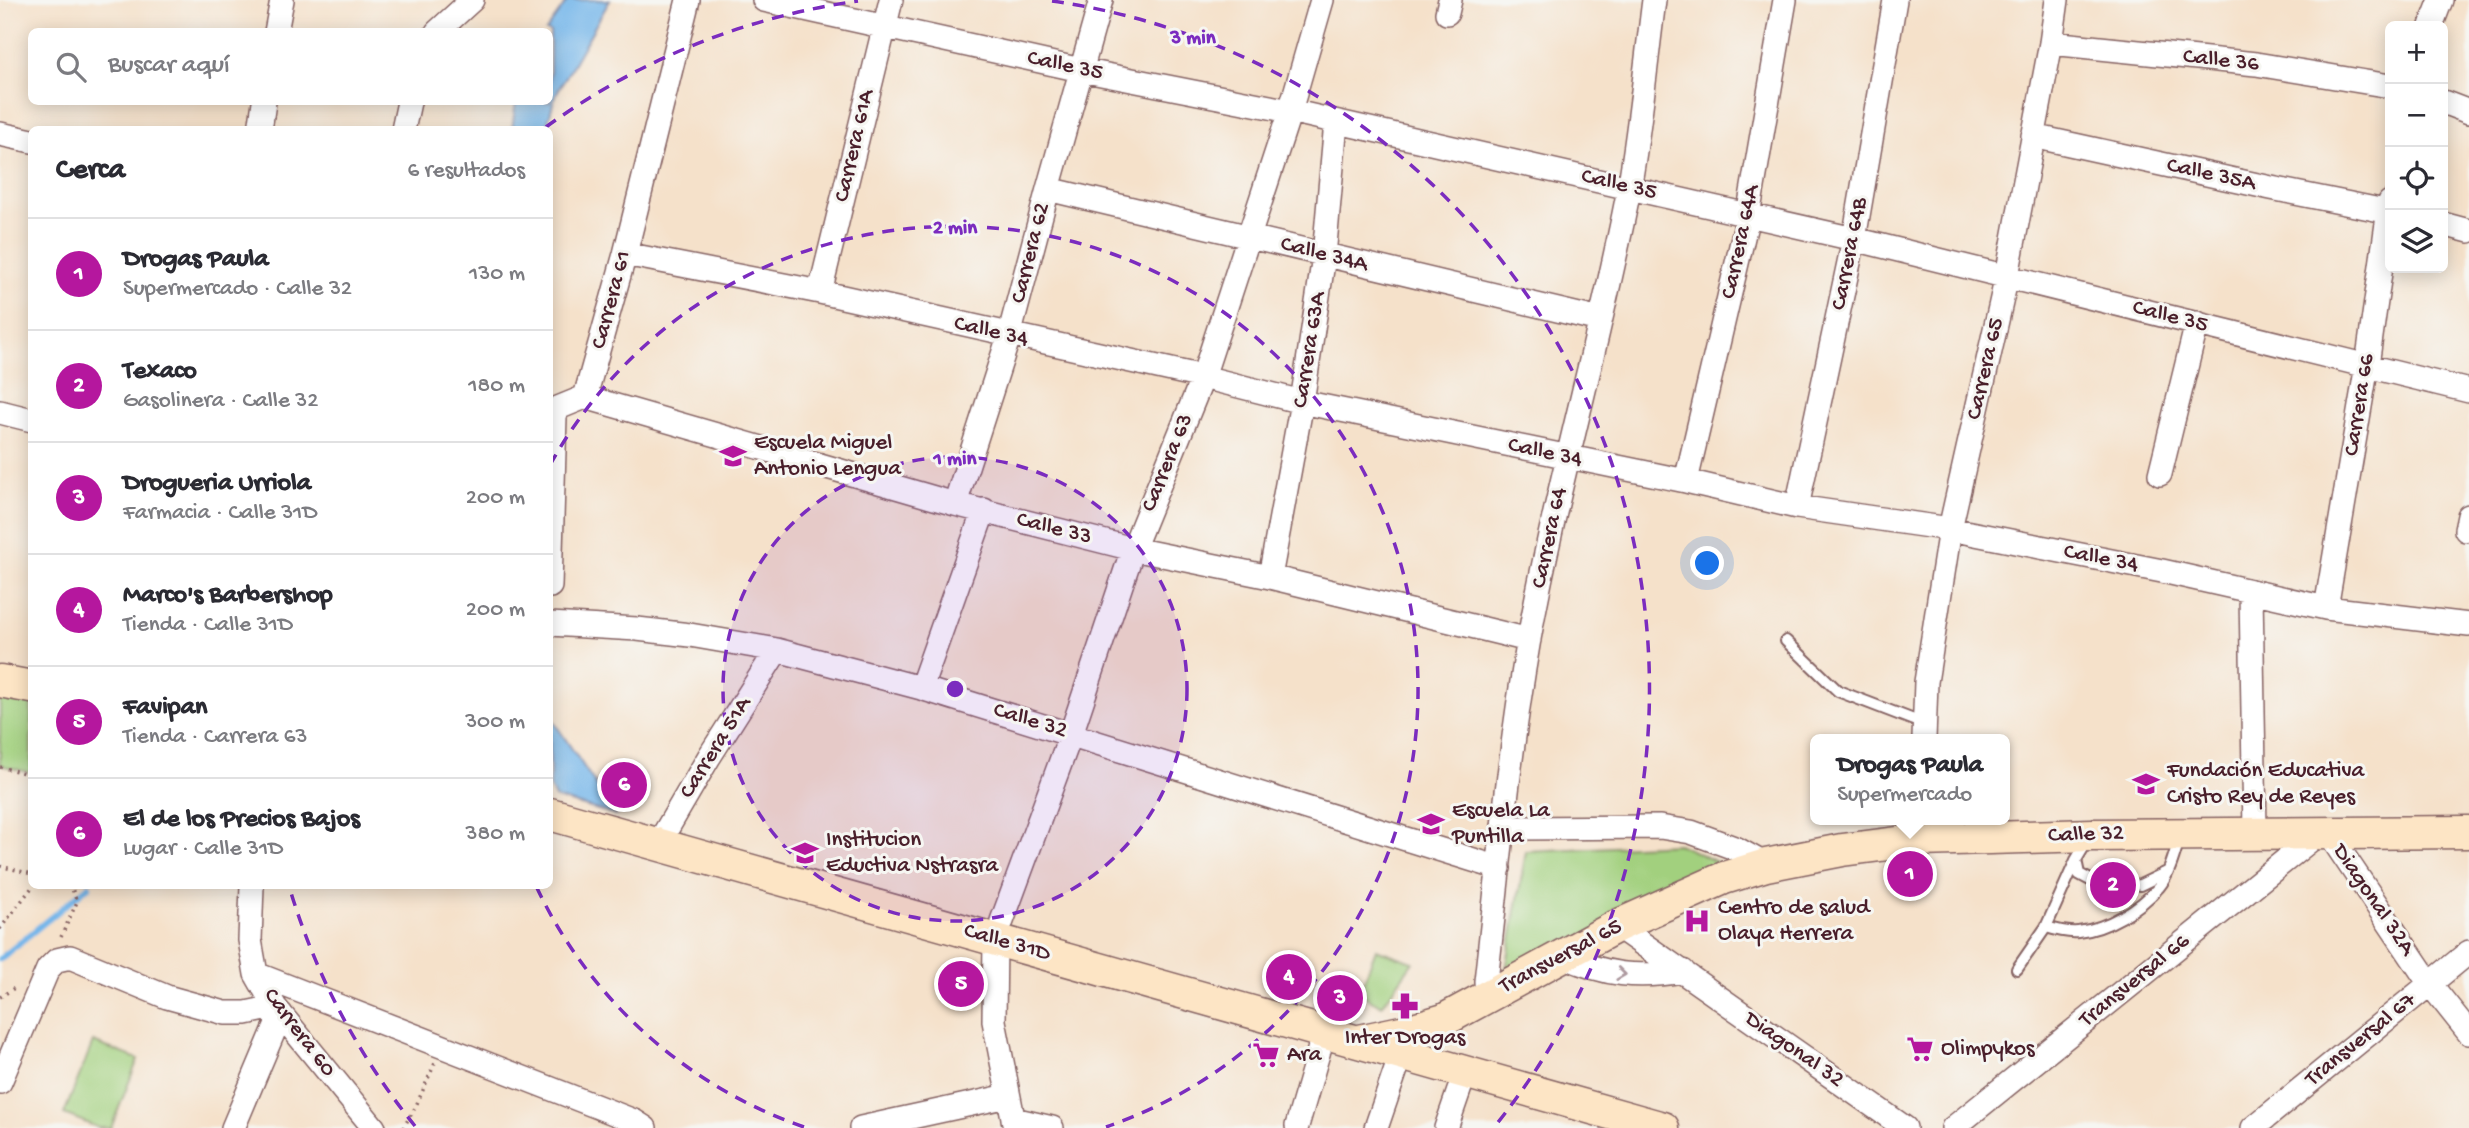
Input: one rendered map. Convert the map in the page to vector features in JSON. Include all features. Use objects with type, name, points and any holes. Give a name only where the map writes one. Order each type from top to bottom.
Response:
[{"type":"street","points":[[277,28],[282,0]]},
{"type":"street","points":[[441,28],[472,0]]},
{"type":"street","name":"Carrera 61","points":[[585,397],[625,254],[688,0]]},
{"type":"street","name":"Calle 35","points":[[764,0],[1081,70],[1290,111],[1629,187],[2007,276],[2469,391]]},
{"type":"street","name":"Carrera 61A","points":[[820,292],[891,0]]},
{"type":"street","name":"Carrera 62","points":[[955,504],[1009,336],[1101,0]]},
{"type":"street","name":"Carrera 63","points":[[1014,1123],[994,1021],[999,931],[1071,734],[1133,549],[1203,377],[1290,111],[1322,0]]},
{"type":"street","name":"Carrera 64","points":[[1487,997],[1486,981],[1503,828],[1529,640],[1566,458],[1629,187],[1654,0]]},
{"type":"street","name":"Carrera 64A","points":[[1686,481],[1748,216],[1785,0]]},
{"type":"street","name":"Carrera 64B","points":[[1797,507],[1854,239],[1895,0]]},
{"type":"street","name":"Carrera 65","points":[[1924,731],[1926,682],[1950,528],[2007,276],[2057,0]]},
{"type":"street","points":[[2433,21],[2441,0]]},
{"type":"street","name":"Calle 36","points":[[2051,43],[2256,64],[2385,85]]},
{"type":"street","points":[[2448,104],[2469,111]]},
{"type":"street","points":[[261,126],[264,105]]},
{"type":"street","points":[[404,126],[408,105]]},
{"type":"street","name":"Carrera 63A","points":[[1270,577],[1302,402],[1324,256],[1336,122]]},
{"type":"street","points":[[0,134],[28,140]]},
{"type":"street","name":"Calle 35A","points":[[2033,136],[2271,188],[2385,207]]},
{"type":"street","name":"Calle 34A","points":[[1048,188],[1600,320]]},
{"type":"street","name":"Carrera 66","points":[[2326,608],[2390,210]]},
{"type":"street","points":[[2448,225],[2469,231]]},
{"type":"street","name":"Calle 34","points":[[625,254],[820,292],[1203,377],[1302,402],[1686,481],[1797,507],[1950,528],[2326,608],[2469,625]]},
{"type":"street","points":[[2160,474],[2196,323]]},
{"type":"street","points":[[553,484],[555,416],[558,408],[564,404],[585,397]]},
{"type":"street","name":"Calle 33","points":[[585,397],[955,504],[1133,549],[1270,577],[1529,640]]},
{"type":"street","points":[[0,412],[28,419]]},
{"type":"street","points":[[921,688],[984,510]]},
{"type":"street","points":[[2251,592],[2255,832]]},
{"type":"street","name":"Calle 32","points":[[553,624],[690,635],[777,650],[921,688],[1499,868]]},
{"type":"street","name":"Carrera 51A","points":[[657,846],[709,757],[777,650]]},
{"type":"street","points":[[0,681],[28,687]]},
{"type":"street","name":"Calle 31D","points":[[553,815],[657,846],[999,931],[1354,1042],[1663,1128]]},
{"type":"street","points":[[1503,828],[1660,827],[1691,832],[1737,849],[1766,865]]},
{"type":"street","name":"Calle 32","points":[[1766,865],[1842,850],[1920,830],[2084,847],[2182,833],[2469,832]]},
{"type":"street","name":"Diagonal 32A","points":[[2323,834],[2430,984],[2469,1032]]},
{"type":"street","name":"Transversal 66","points":[[1953,1128],[2323,834]]},
{"type":"street","name":"Transversal 65","points":[[1354,1042],[1435,1023],[1617,926],[1724,878],[1766,865]]},
{"type":"street","name":"Carrera 60","points":[[252,889],[250,940],[256,974],[278,1010],[374,1128]]},
{"type":"street","name":"Diagonal 32","points":[[1617,926],[1905,1128]]},
{"type":"street","name":"Transversal 67","points":[[2252,1128],[2469,952]]},
{"type":"street","points":[[1563,956],[1591,968],[1621,975],[1652,976],[1683,971]]},
{"type":"street","points":[[0,1082],[48,969],[57,960],[70,957],[167,997],[225,1013],[278,1010],[233,1128]]},
{"type":"street","points":[[256,974],[634,1121],[645,1128]]},
{"type":"street","points":[[1297,1126],[1324,1033]]},
{"type":"street","points":[[1376,1128],[1401,1055]]},
{"type":"street","points":[[1446,1128],[1465,1073]]},
{"type":"street","points":[[860,1128],[1008,1096]]},
{"type":"street","points":[[1014,1123],[1052,1128]]},
{"type":"lane","points":[[1786,641],[1838,691],[1924,731]]},
{"type":"lane","points":[[2046,927],[2079,932],[2104,926],[2137,906],[2160,886],[2182,833]]},
{"type":"lane","points":[[2084,847],[2078,874],[2094,882]]},
{"type":"lane","points":[[2017,969],[2046,927],[2084,847]]},
{"type":"lane","points":[[2140,885],[2167,872]]},
{"type":"path","points":[[0,767],[28,774]]},
{"type":"path","points":[[0,866],[28,873]]},
{"type":"path","points":[[0,929],[31,889]]},
{"type":"path","points":[[71,915],[77,902],[72,889]]},
{"type":"path","points":[[402,1128],[426,1086],[439,1044]]},
{"type":"green space","points":[[0,691],[28,697],[28,772],[0,765]]},
{"type":"green space","points":[[1678,844],[1724,865],[1505,976],[1526,851]]},
{"type":"green space","points":[[1376,949],[1413,962],[1382,1006],[1359,993]]},
{"type":"green space","points":[[93,1042],[138,1059],[111,1128],[99,1128],[64,1114]]},
{"type":"water","points":[[568,0],[610,0],[553,103],[553,28],[548,28]]},
{"type":"water","points":[[516,105],[553,105],[547,126],[512,126]]},
{"type":"water","points":[[553,720],[616,815],[555,798],[553,794]]},
{"type":"waterway","points":[[0,959],[85,889]]},
{"type":"place","name":"Escuela Miguel Antonio Lengua","points":[[733,456]]},
{"type":"place","name":"Fundación Educativa Cristo Rey de Reyes","points":[[2146,784]]},
{"type":"place","name":"El de los Precios Bajos","points":[[624,785]]},
{"type":"place","name":"Escuela La Puntilla","points":[[1431,824]]},
{"type":"place","name":"Institucion Eductiva Nstrasra","points":[[805,853]]},
{"type":"place","name":"Drogas Paula","points":[[1910,874]]},
{"type":"place","name":"Texaco","points":[[2113,885]]},
{"type":"place","name":"Centro de salud Olaya Herrera","points":[[1697,921]]},
{"type":"place","name":"Marco's Barbershop","points":[[1289,977]]},
{"type":"place","name":"Favipan","points":[[961,984]]},
{"type":"place","name":"Drogueria Urriola","points":[[1340,998]]},
{"type":"place","name":"Inter Drogas","points":[[1405,1006]]},
{"type":"place","name":"Olimpykos","points":[[1920,1049]]},
{"type":"place","name":"Ara","points":[[1266,1055]]}]
